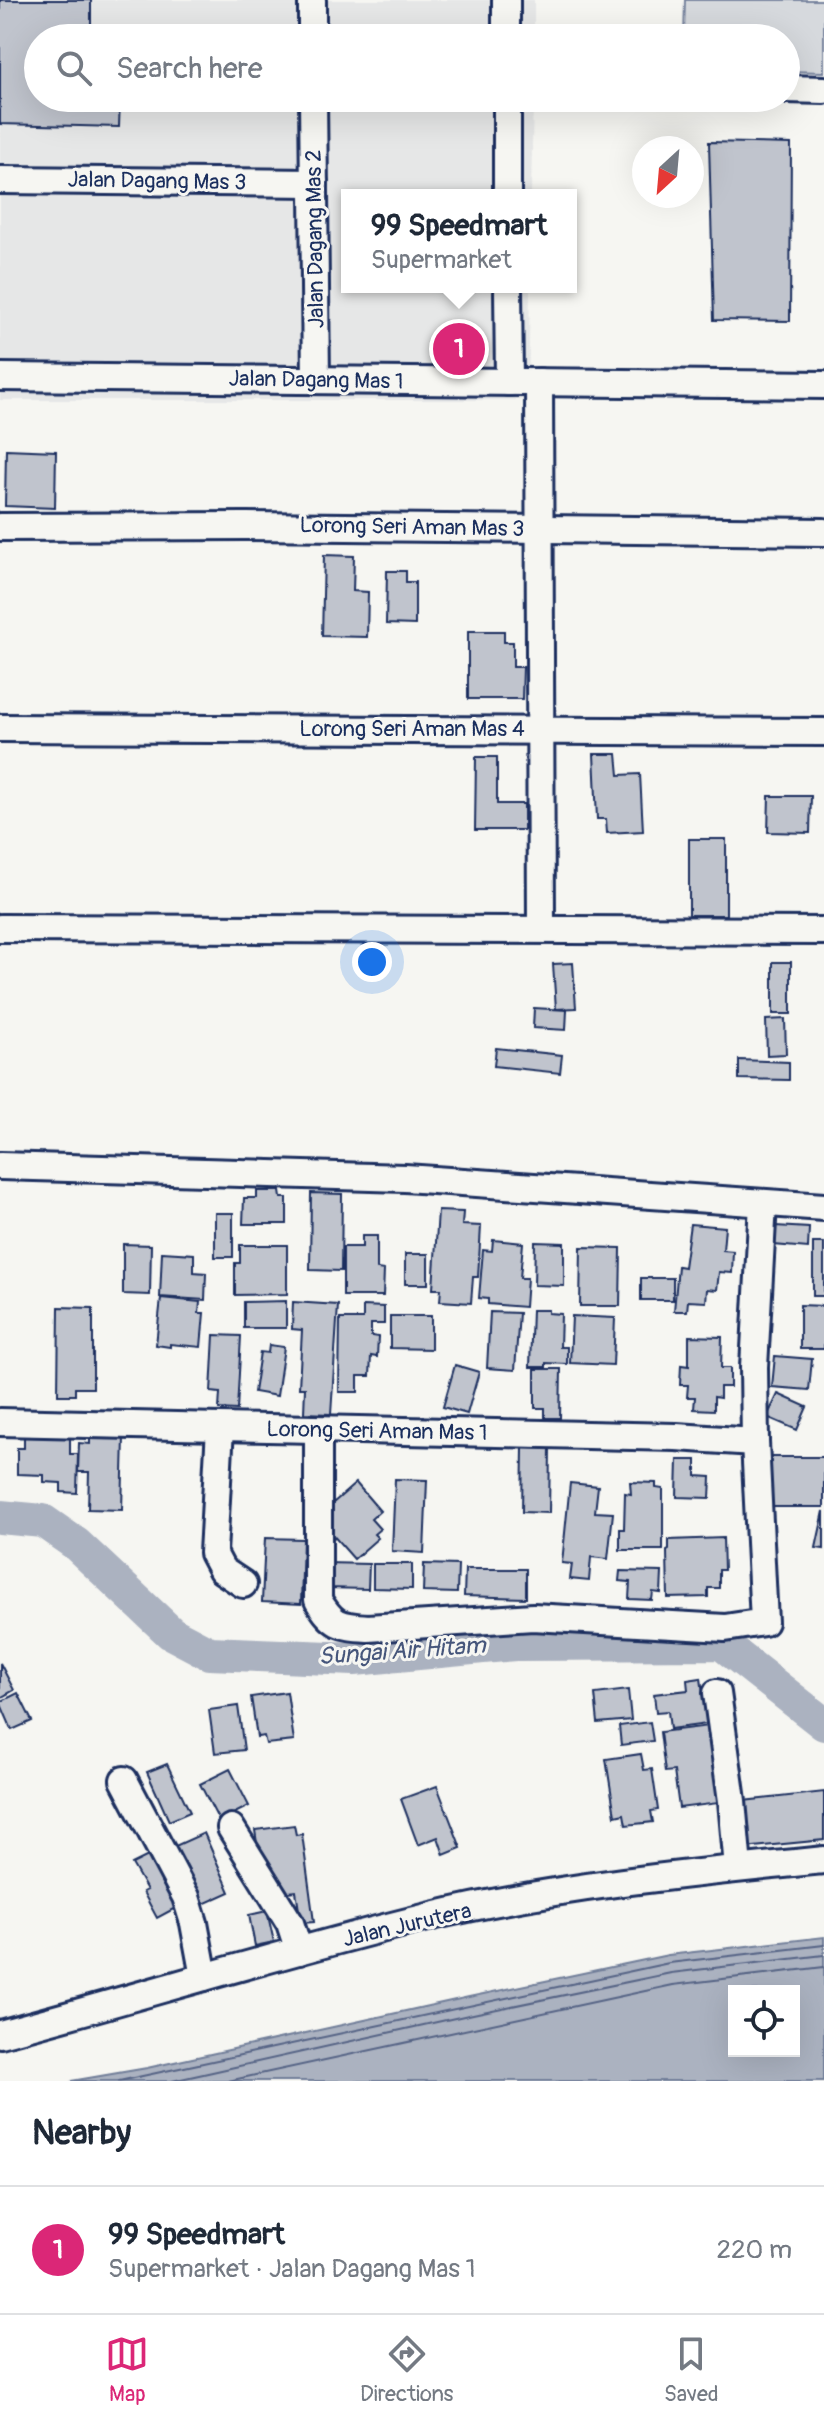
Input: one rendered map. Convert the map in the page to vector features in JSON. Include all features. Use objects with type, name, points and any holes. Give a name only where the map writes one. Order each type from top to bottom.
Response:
[{"type":"street","points":[[312,0],[312,24]]},
{"type":"street","points":[[506,0],[506,24]]},
{"type":"street","points":[[800,89],[824,90]]},
{"type":"street","name":"Jalan Dagang Mas 2","points":[[313,112],[316,380]]},
{"type":"street","points":[[507,112],[507,189]]},
{"type":"street","name":"Jalan Dagang Mas 3","points":[[0,180],[314,183]]},
{"type":"street","points":[[508,293],[509,382]]},
{"type":"street","name":"Jalan Dagang Mas 1","points":[[0,377],[824,385]]},
{"type":"street","points":[[539,382],[541,929]]},
{"type":"street","name":"Lorong Seri Aman Mas 3","points":[[0,527],[247,526],[824,532]]},
{"type":"street","name":"Lorong Seri Aman Mas 4","points":[[0,728],[824,732]]},
{"type":"street","points":[[0,928],[824,931]]},
{"type":"street","points":[[0,1166],[405,1178],[824,1207]]},
{"type":"street","points":[[318,1430],[318,1600],[328,1617],[345,1627],[533,1617],[725,1628],[764,1622],[754,1367],[763,1203]]},
{"type":"street","name":"Lorong Seri Aman Mas 1","points":[[0,1422],[676,1437],[755,1442]]},
{"type":"street","points":[[220,1428],[213,1553],[222,1570],[243,1584]]},
{"type":"street","points":[[717,1693],[738,1868]]},
{"type":"street","points":[[124,1780],[186,1897],[204,1977]]},
{"type":"street","points":[[231,1828],[290,1923],[299,1951]]},
{"type":"street","name":"Jalan Jurutera","points":[[0,2034],[430,1917],[560,1892],[738,1868],[824,1860]]},
{"type":"shaded area","points":[[0,0],[534,0],[534,24],[24,24],[24,112],[533,112],[531,189],[341,189],[341,293],[530,293],[528,400],[0,400]]},
{"type":"shaded area","points":[[685,0],[824,0],[824,72],[800,71],[800,24],[684,24]]},
{"type":"water","points":[[824,1937],[824,2081],[71,2081],[147,2068],[668,1955]]},
{"type":"building","points":[[0,0],[91,0],[91,24],[24,24],[24,112],[120,112],[119,127],[0,124]]},
{"type":"building","points":[[709,142],[791,144],[790,321],[714,320]]},
{"type":"building","points":[[6,449],[56,451],[55,508],[5,506]]},
{"type":"building","points":[[324,555],[354,556],[353,591],[368,592],[367,637],[322,636]]},
{"type":"building","points":[[387,571],[406,571],[406,582],[415,582],[415,625],[386,624]]},
{"type":"building","points":[[468,631],[504,631],[504,642],[513,642],[513,667],[523,667],[522,699],[468,699]]},
{"type":"building","points":[[594,754],[617,754],[619,775],[640,774],[643,831],[607,833],[606,819],[597,819]]},
{"type":"building","points":[[476,757],[497,757],[497,804],[524,804],[524,830],[475,830]]},
{"type":"building","points":[[769,796],[811,796],[810,833],[768,832]]},
{"type":"building","points":[[689,839],[726,839],[726,915],[689,915]]},
{"type":"building","points":[[773,962],[791,962],[791,1014],[773,1014]]},
{"type":"building","points":[[573,963],[576,1008],[556,1009],[553,964]]},
{"type":"building","points":[[534,1008],[567,1010],[566,1030],[533,1028]]},
{"type":"building","points":[[785,1019],[786,1054],[767,1055],[766,1020]]},
{"type":"building","points":[[496,1048],[562,1055],[560,1073],[494,1066]]},
{"type":"building","points":[[739,1060],[789,1062],[789,1080],[739,1079]]},
{"type":"building","points":[[257,1191],[280,1191],[281,1198],[287,1198],[287,1224],[243,1224],[244,1198],[257,1198]]},
{"type":"building","points":[[311,1193],[342,1194],[341,1271],[310,1270]]},
{"type":"building","points":[[438,1211],[463,1212],[462,1225],[481,1226],[478,1277],[473,1277],[471,1303],[440,1301],[441,1289],[433,1289]]},
{"type":"building","points":[[215,1213],[233,1213],[233,1257],[215,1257]]},
{"type":"building","points":[[690,1224],[725,1227],[723,1250],[733,1251],[732,1273],[719,1272],[717,1290],[707,1289],[706,1302],[688,1301],[687,1311],[674,1311],[678,1266],[684,1267]]},
{"type":"building","points":[[775,1226],[809,1228],[808,1248],[774,1245]]},
{"type":"building","points":[[362,1236],[377,1236],[377,1269],[384,1270],[383,1296],[343,1296],[343,1247],[362,1247]]},
{"type":"building","points":[[493,1240],[523,1243],[520,1278],[527,1278],[525,1307],[488,1304],[488,1299],[479,1298],[483,1250],[492,1251]]},
{"type":"building","points":[[535,1242],[564,1243],[564,1286],[534,1285]]},
{"type":"building","points":[[813,1243],[824,1243],[824,1296],[813,1296]]},
{"type":"building","points":[[123,1244],[151,1245],[150,1295],[123,1294]]},
{"type":"building","points":[[240,1245],[287,1245],[287,1294],[235,1295],[235,1263],[240,1263]]},
{"type":"building","points":[[581,1247],[621,1248],[620,1306],[580,1306]]},
{"type":"building","points":[[162,1252],[194,1254],[194,1272],[206,1273],[205,1300],[160,1297]]},
{"type":"building","points":[[405,1254],[428,1254],[428,1284],[405,1284]]},
{"type":"building","points":[[641,1278],[673,1278],[673,1300],[641,1300]]},
{"type":"building","points":[[161,1298],[200,1302],[199,1313],[204,1313],[201,1347],[156,1345]]},
{"type":"building","points":[[286,1301],[286,1328],[244,1328],[244,1302]]},
{"type":"building","points":[[293,1302],[338,1305],[331,1414],[304,1413],[305,1388],[299,1388],[302,1330],[292,1329]]},
{"type":"building","points":[[800,1305],[824,1306],[824,1349],[800,1349]]},
{"type":"building","points":[[363,1306],[384,1307],[384,1324],[371,1324],[371,1336],[378,1337],[377,1357],[371,1356],[370,1376],[358,1376],[358,1392],[339,1392],[340,1319],[363,1319]]},
{"type":"building","points":[[59,1307],[93,1308],[93,1388],[75,1388],[75,1395],[58,1395]]},
{"type":"building","points":[[532,1310],[561,1314],[560,1347],[567,1347],[567,1364],[546,1363],[546,1367],[530,1367]]},
{"type":"building","points":[[490,1312],[519,1313],[515,1370],[487,1368]]},
{"type":"building","points":[[390,1316],[431,1316],[431,1349],[390,1348]]},
{"type":"building","points":[[572,1316],[615,1318],[613,1365],[570,1363]]},
{"type":"building","points":[[214,1335],[241,1336],[237,1410],[219,1409],[220,1393],[211,1392]]},
{"type":"building","points":[[689,1336],[722,1337],[721,1368],[730,1368],[730,1387],[720,1387],[720,1398],[714,1397],[714,1410],[694,1409],[695,1397],[687,1397],[688,1385],[680,1385],[681,1365],[689,1366]]},
{"type":"building","points":[[269,1345],[284,1347],[277,1396],[254,1392],[260,1352],[268,1353]]},
{"type":"building","points":[[775,1356],[812,1359],[809,1390],[772,1387]]},
{"type":"building","points":[[455,1365],[479,1372],[467,1414],[443,1407]]},
{"type":"building","points":[[535,1369],[561,1369],[560,1418],[545,1418],[545,1408],[535,1408]]},
{"type":"building","points":[[778,1394],[807,1407],[797,1430],[767,1417]]},
{"type":"building","points":[[24,1430],[70,1431],[70,1454],[78,1454],[77,1493],[61,1492],[61,1483],[44,1482],[44,1475],[17,1474],[17,1448],[24,1448]]},
{"type":"building","points":[[90,1436],[124,1437],[122,1510],[88,1509],[89,1472],[78,1472],[79,1443],[90,1444]]},
{"type":"building","points":[[523,1448],[550,1448],[549,1513],[522,1512]]},
{"type":"building","points":[[767,1457],[824,1457],[824,1507],[767,1507]]},
{"type":"building","points":[[678,1460],[696,1460],[696,1476],[711,1477],[710,1498],[677,1497]]},
{"type":"building","points":[[395,1479],[427,1480],[424,1553],[392,1551]]},
{"type":"building","points":[[630,1482],[656,1483],[656,1488],[663,1489],[663,1550],[620,1550],[625,1493],[631,1494]]},
{"type":"building","points":[[356,1483],[380,1511],[371,1519],[380,1529],[374,1534],[378,1538],[354,1559],[323,1524],[325,1510]]},
{"type":"building","points":[[570,1483],[598,1486],[595,1512],[613,1513],[608,1559],[591,1557],[589,1581],[570,1579],[572,1564],[562,1563]]},
{"type":"building","points":[[824,1511],[824,1549],[816,1548]]},
{"type":"building","points":[[265,1538],[303,1539],[301,1604],[262,1602]]},
{"type":"building","points":[[723,1538],[724,1570],[719,1570],[719,1588],[708,1588],[708,1597],[668,1598],[669,1540]]},
{"type":"building","points":[[325,1563],[369,1564],[368,1589],[325,1588]]},
{"type":"building","points":[[373,1564],[412,1564],[412,1589],[373,1588]]},
{"type":"building","points":[[424,1564],[458,1565],[457,1593],[423,1592]]},
{"type":"building","points":[[465,1569],[526,1569],[526,1598],[464,1596]]},
{"type":"building","points":[[620,1571],[662,1572],[661,1593],[653,1592],[652,1600],[629,1599],[630,1582],[619,1581]]},
{"type":"building","points":[[0,1663],[14,1690],[0,1698]]},
{"type":"building","points":[[701,1678],[707,1724],[670,1729],[668,1711],[656,1712],[654,1694],[688,1690],[687,1680]]},
{"type":"building","points":[[628,1690],[631,1720],[598,1723],[595,1694]]},
{"type":"building","points":[[287,1692],[294,1741],[266,1744],[264,1736],[257,1737],[251,1697]]},
{"type":"building","points":[[18,1693],[32,1721],[12,1730],[0,1702]]},
{"type":"building","points":[[238,1706],[244,1750],[215,1753],[209,1710]]},
{"type":"building","points":[[650,1722],[653,1741],[621,1745],[619,1726]]},
{"type":"building","points":[[709,1726],[719,1803],[679,1808],[674,1771],[665,1772],[660,1732]]},
{"type":"building","points":[[641,1754],[644,1770],[652,1769],[658,1810],[651,1811],[653,1822],[626,1825],[624,1814],[615,1816],[606,1759]]},
{"type":"building","points":[[167,1764],[190,1812],[169,1821],[147,1772]]},
{"type":"building","points":[[230,1769],[249,1806],[219,1821],[200,1784]]},
{"type":"building","points":[[437,1786],[461,1848],[444,1855],[438,1837],[418,1845],[401,1799]]},
{"type":"building","points":[[824,1792],[824,1840],[734,1849],[743,1801]]},
{"type":"building","points":[[294,1825],[296,1835],[302,1834],[314,1922],[301,1923],[296,1891],[280,1893],[269,1885],[265,1856],[259,1857],[255,1830]]},
{"type":"building","points":[[204,1833],[230,1892],[199,1906],[173,1847]]},
{"type":"building","points":[[150,1855],[179,1906],[157,1918],[143,1892],[147,1890],[132,1864]]},
{"type":"building","points":[[267,1911],[274,1942],[255,1946],[249,1915]]},
{"type":"waterway","name":"Sungai Air Hitam","points":[[0,1517],[43,1521],[76,1544],[171,1633],[209,1653],[354,1659],[515,1644],[721,1643],[824,1724]]},
{"type":"place","name":"99 Speedmart","points":[[459,349]]}]
